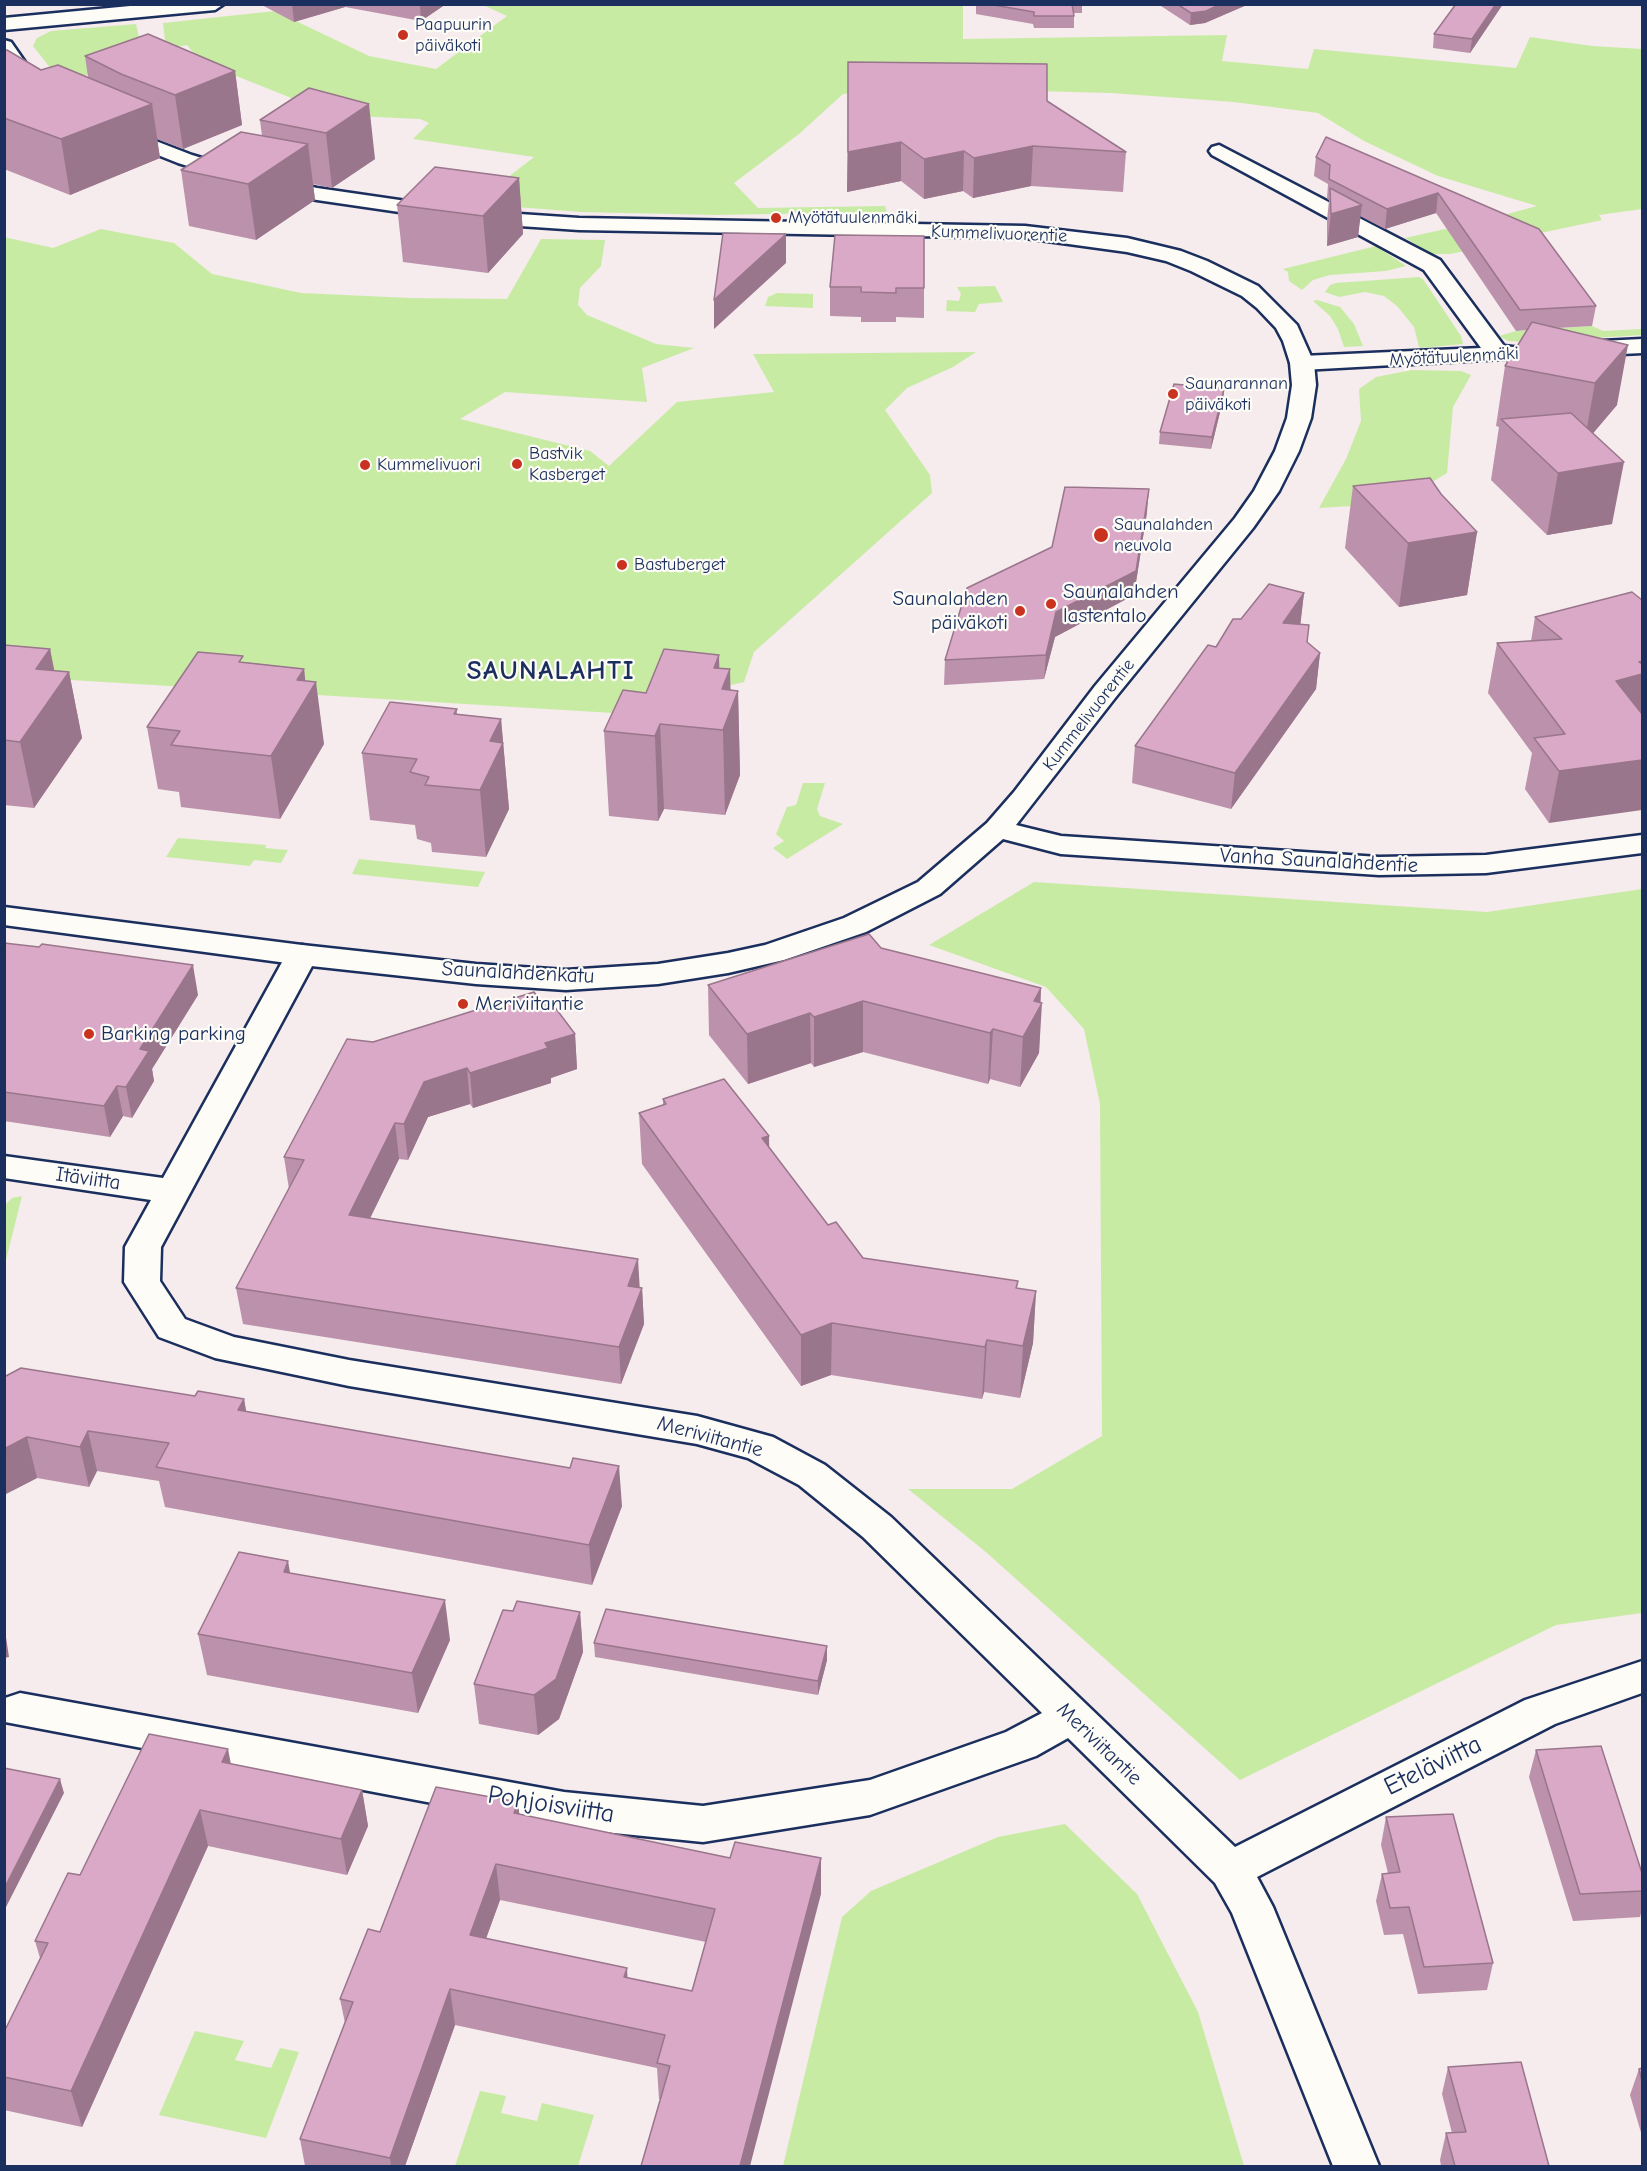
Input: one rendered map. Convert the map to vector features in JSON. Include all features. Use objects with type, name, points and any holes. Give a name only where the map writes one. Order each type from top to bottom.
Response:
[{"type":"street","points":[[4,24],[215,4]]},
{"type":"street","points":[[4,46],[40,91],[4,71]]},
{"type":"street","name":"Kummelivuorentie","points":[[102,125],[185,159],[249,178],[317,194],[443,213],[579,224],[1025,232],[1084,238],[1173,256],[1250,291],[1266,303],[1286,325],[1302,363],[1304,385],[1299,418],[1287,451],[1266,491],[1244,523],[997,829]]},
{"type":"street","points":[[1219,151],[1432,265],[1498,354]]},
{"type":"street","points":[[1564,350],[1642,346]]},
{"type":"street","name":"Myötätuulenmäki","points":[[1302,363],[1531,352]]},
{"type":"street","name":"Vanha Saunalahdentie","points":[[997,829],[1061,845],[1379,866],[1486,864],[1642,844]]},
{"type":"street","name":"Saunalahdenkatu","points":[[4,916],[302,955],[476,974],[566,980],[658,974],[728,963],[826,936],[888,910],[929,888],[997,829]]},
{"type":"street","name":"Meriviitantie","points":[[302,955],[171,1191],[143,1247],[142,1282],[172,1328],[239,1352],[349,1374],[665,1423],[760,1447],[812,1475],[854,1507],[1230,1870],[1251,1907],[1356,2166]]},
{"type":"street","name":"Itäviitta","points":[[4,1167],[171,1191]]},
{"type":"street","name":"Eteläviitta","points":[[1230,1870],[1539,1713],[1642,1677]]},
{"type":"street","name":"Pohjoisviitta","points":[[20,1710],[564,1810],[703,1824],[870,1797],[1021,1744],[1070,1717]]},
{"type":"green space","points":[[481,4],[963,5],[963,39],[1227,35],[1222,61],[1308,69],[1314,49],[1516,68],[1530,37],[1592,46],[1642,49],[1642,209],[1599,215],[1602,220],[1522,237],[1500,216],[1537,206],[1438,176],[1364,141],[1318,113],[1234,102],[1111,93],[915,88],[843,94],[799,134],[734,183],[758,208],[885,206],[887,212],[714,215],[581,212],[490,205],[476,202],[534,157],[413,139],[429,123],[420,119],[355,116],[294,99],[201,62],[187,45],[166,49],[163,23],[275,11],[369,56],[436,69],[507,16]]},
{"type":"green space","points":[[136,24],[142,51],[115,66],[65,82],[55,74],[33,46],[37,38],[51,31]]},
{"type":"green space","points":[[101,229],[174,243],[212,274],[301,293],[410,298],[507,299],[541,239],[605,240],[601,266],[580,288],[578,305],[587,315],[656,344],[694,348],[642,368],[647,402],[505,392],[460,419],[590,451],[609,466],[677,402],[774,392],[753,354],[976,352],[953,367],[907,388],[885,410],[930,475],[932,493],[754,652],[744,682],[613,713],[5,676],[4,237],[53,248]]},
{"type":"green space","points":[[1445,229],[1468,232],[1480,248],[1450,254],[1432,254],[1405,238]]},
{"type":"green space","points":[[1376,246],[1406,266],[1386,271],[1330,275],[1313,280],[1302,290],[1289,281],[1288,272],[1283,269]]},
{"type":"green space","points":[[1419,277],[1423,279],[1461,336],[1463,344],[1419,347],[1414,327],[1397,306],[1384,296],[1365,292],[1339,297],[1325,292],[1330,285],[1336,283]]},
{"type":"green space","points":[[995,286],[1003,302],[979,304],[975,312],[946,311],[947,300],[959,301],[961,294],[957,287]]},
{"type":"green space","points":[[777,293],[813,294],[813,308],[765,306],[768,297]]},
{"type":"green space","points":[[1317,300],[1340,307],[1354,324],[1363,346],[1344,347],[1338,329],[1330,316],[1313,301]]},
{"type":"green space","points":[[1592,326],[1603,331],[1642,329],[1642,335],[1528,342],[1508,341],[1499,336],[1516,331]]},
{"type":"green space","points":[[1412,370],[1461,371],[1471,375],[1453,407],[1447,473],[1399,503],[1319,508],[1346,459],[1361,421],[1359,389],[1376,377]]},
{"type":"green space","points":[[803,783],[825,783],[817,809],[820,816],[843,824],[787,859],[773,848],[784,841],[776,834],[787,807],[796,805]]},
{"type":"green space","points":[[178,838],[266,845],[265,848],[288,850],[281,863],[254,860],[250,866],[166,857]]},
{"type":"green space","points":[[359,859],[485,872],[478,887],[352,874]]},
{"type":"green space","points":[[1034,882],[1487,912],[1642,889],[1642,1613],[1556,1625],[1240,1780],[987,1553],[908,1489],[1012,1489],[1102,1436],[1100,1104],[1084,1029],[1046,987],[929,945]]},
{"type":"green space","points":[[22,1196],[5,1264],[5,1205],[12,1198]]},
{"type":"green space","points":[[1065,1824],[1137,1894],[1198,2012],[1244,2166],[783,2166],[842,1917],[871,1891],[998,1837]]},
{"type":"green space","points":[[195,2031],[244,2041],[235,2060],[271,2068],[280,2048],[299,2052],[266,2138],[159,2115]]},
{"type":"green space","points":[[480,2091],[506,2096],[501,2113],[537,2121],[542,2103],[594,2115],[578,2166],[455,2166]]},
{"type":"building","points":[[988,4],[1072,4],[1074,16],[1034,16],[1034,12]]},
{"type":"building","points":[[1177,4],[1221,4],[1206,11],[1191,13]]},
{"type":"building","points":[[1456,4],[1496,4],[1472,39],[1434,34]]},
{"type":"building","points":[[148,34],[235,71],[175,95],[121,74],[85,56]]},
{"type":"building","points":[[4,50],[41,70],[58,65],[152,104],[61,139],[4,118]]},
{"type":"building","points":[[848,62],[1047,64],[1047,101],[1126,152],[1033,146],[974,158],[964,151],[924,159],[901,142],[848,152]]},
{"type":"building","points":[[309,88],[369,104],[326,133],[260,120]]},
{"type":"building","points":[[241,132],[308,144],[248,184],[181,170]]},
{"type":"building","points":[[1326,137],[1539,229],[1596,306],[1520,310],[1438,193],[1387,209],[1329,179],[1330,165],[1316,157]]},
{"type":"building","points":[[435,167],[519,178],[483,216],[397,205]]},
{"type":"building","points":[[1330,188],[1362,205],[1331,214]]},
{"type":"building","points":[[723,233],[786,234],[714,300]]},
{"type":"building","points":[[835,235],[924,236],[924,288],[896,288],[896,293],[861,292],[861,287],[830,287]]},
{"type":"building","points":[[1532,322],[1628,345],[1595,383],[1505,366]]},
{"type":"building","points":[[1174,384],[1224,389],[1212,437],[1160,432]]},
{"type":"building","points":[[1571,413],[1624,462],[1558,473],[1501,419]]},
{"type":"building","points":[[1430,478],[1441,494],[1477,532],[1408,543],[1353,486]]},
{"type":"building","name":"Saunalahden lastentalo","points":[[1065,487],[1149,489],[1136,571],[1056,612],[1046,655],[945,660],[967,588],[1052,547]]},
{"type":"building","points":[[1269,584],[1304,593],[1283,623],[1309,625],[1307,642],[1320,653],[1235,773],[1135,746],[1208,645],[1216,647],[1233,619],[1241,619]]},
{"type":"building","points":[[1632,592],[1642,600],[1642,661],[1639,662],[1642,664],[1642,674],[1616,681],[1642,714],[1642,760],[1559,771],[1534,738],[1565,734],[1497,643],[1562,639],[1535,617]]},
{"type":"building","points":[[4,645],[50,649],[36,669],[69,672],[20,742],[4,740]]},
{"type":"building","points":[[664,649],[719,655],[714,668],[730,669],[722,689],[738,691],[723,730],[660,724],[655,736],[604,731],[623,690],[646,693]]},
{"type":"building","points":[[198,652],[243,656],[239,662],[304,669],[297,680],[316,682],[271,756],[171,745],[180,731],[147,727]]},
{"type":"building","points":[[390,702],[457,709],[454,714],[501,719],[490,741],[503,743],[480,790],[425,785],[429,777],[410,772],[417,759],[362,753]]},
{"type":"building","points":[[869,934],[881,948],[1041,988],[1034,1001],[1042,1003],[1023,1037],[993,1029],[990,1033],[863,1001],[814,1017],[810,1013],[747,1034],[708,985]]},
{"type":"building","name":"Barking parking","points":[[4,943],[39,947],[42,944],[193,965],[140,1049],[149,1051],[126,1087],[117,1086],[104,1106],[4,1092]]},
{"type":"building","points":[[534,992],[543,1004],[551,1002],[575,1034],[545,1043],[548,1048],[470,1073],[467,1068],[424,1082],[404,1124],[395,1123],[349,1215],[638,1259],[628,1286],[642,1288],[619,1347],[236,1288],[304,1160],[284,1157],[347,1039],[373,1042]]},
{"type":"building","points":[[724,1079],[769,1136],[762,1138],[828,1225],[836,1222],[863,1258],[1018,1281],[1016,1288],[1036,1291],[1023,1346],[987,1340],[985,1347],[832,1323],[801,1335],[639,1113],[666,1104],[663,1099]]},
{"type":"building","points":[[21,1368],[195,1396],[198,1391],[244,1399],[238,1410],[570,1468],[573,1458],[619,1466],[589,1545],[156,1467],[169,1443],[88,1431],[80,1447],[27,1437],[4,1449],[4,1377]]},
{"type":"building","points":[[239,1552],[288,1561],[284,1572],[445,1600],[412,1673],[198,1634]]},
{"type":"building","points":[[517,1601],[580,1612],[556,1679],[534,1695],[474,1684],[503,1610],[513,1611]]},
{"type":"building","points":[[606,1609],[827,1646],[818,1681],[594,1643]]},
{"type":"building","points":[[149,1734],[228,1749],[222,1762],[362,1790],[341,1839],[200,1810],[71,2091],[4,2077],[4,2032],[48,1943],[35,1941],[68,1873],[80,1875]]},
{"type":"building","points":[[1601,1746],[1642,1873],[1642,1891],[1580,1894],[1536,1750]]},
{"type":"building","points":[[4,1768],[60,1779],[4,1889]]},
{"type":"building","points":[[436,1787],[518,1802],[514,1813],[730,1858],[735,1842],[821,1858],[740,2166],[641,2166],[670,2066],[657,2063],[665,2035],[450,1989],[390,2158],[300,2139],[353,2002],[340,1999],[368,1929],[380,1932]],"holes":[[[496,1864],[715,1909],[692,1991],[624,1977],[627,1968],[470,1935]]]},
{"type":"building","points":[[1453,1814],[1493,1963],[1424,1967],[1409,1907],[1390,1908],[1382,1874],[1400,1872],[1386,1817]]},
{"type":"building","points":[[1521,2062],[1549,2166],[1455,2166],[1446,2133],[1466,2132],[1448,2067]]},
{"type":"place","name":"Paapuurin päiväkoti","points":[[403,35]]},
{"type":"place","name":"Myötätuulenmäki","points":[[776,218]]},
{"type":"place","name":"Saunarannan päiväkoti","points":[[1173,394]]},
{"type":"place","name":"Bastvik Kasberget","points":[[517,464]]},
{"type":"place","name":"Kummelivuori","points":[[365,465]]},
{"type":"place","name":"Saunalahden neuvola","points":[[1101,535]]},
{"type":"place","name":"Bastuberget","points":[[622,565]]},
{"type":"place","name":"Saunalahden lastentalo","points":[[1051,604]]},
{"type":"place","name":"Saunalahden päiväkoti","points":[[1020,611]]},
{"type":"place","name":"Meriviitantie","points":[[463,1004]]},
{"type":"place","name":"Barking parking","points":[[89,1034]]},
{"type":"district","name":"SAUNALAHTI","points":[[551,671]]}]
